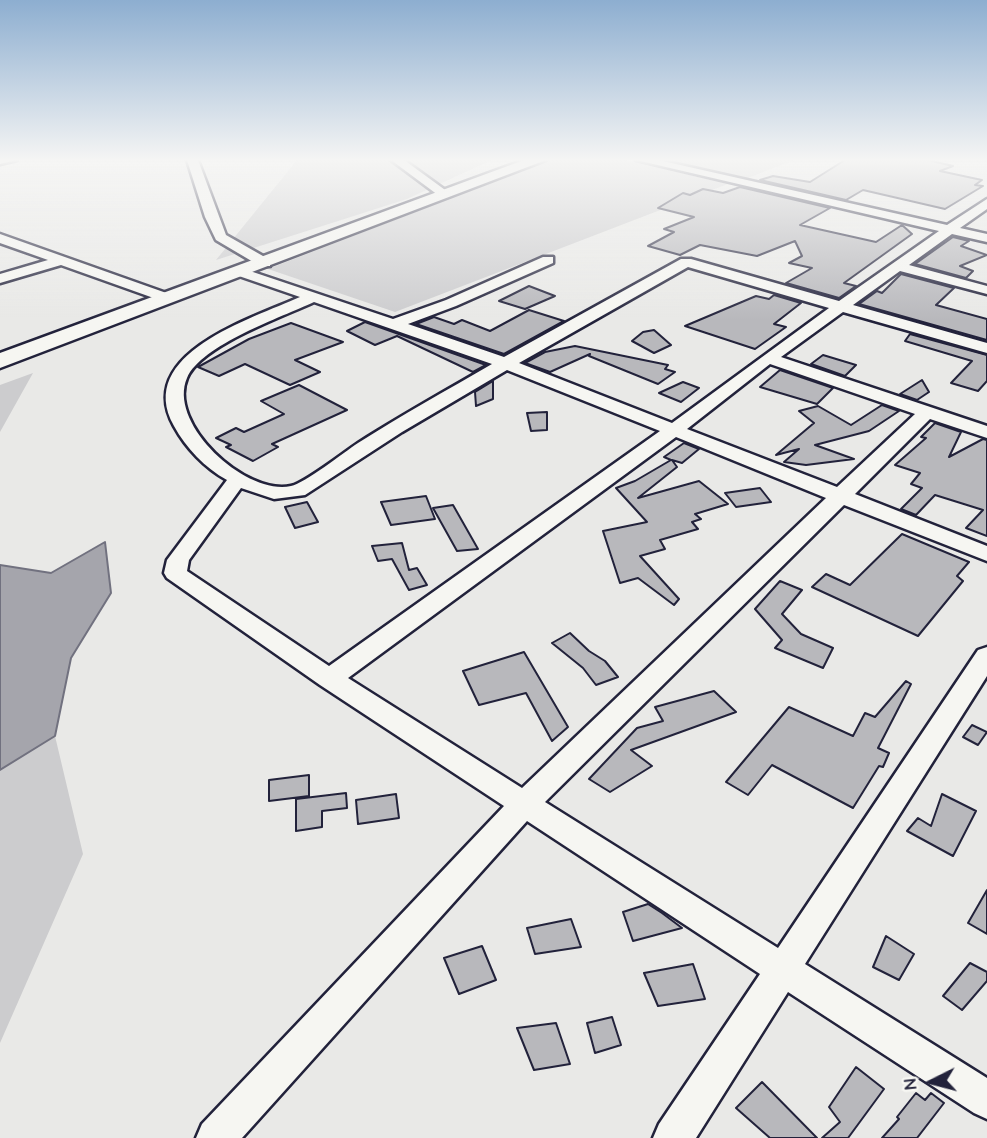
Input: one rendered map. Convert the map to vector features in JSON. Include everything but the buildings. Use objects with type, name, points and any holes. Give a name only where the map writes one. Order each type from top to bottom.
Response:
[{"type":"highway","points":[[0,361],[398,213]]},
{"type":"street","points":[[210,213],[221,237],[265,263]]},
{"type":"street","points":[[875,213],[987,238]]},
{"type":"street","points":[[329,679],[973,213]]},
{"type":"street","points":[[0,238],[167,298]]},
{"type":"street","points":[[394,324],[451,303],[548,260]]},
{"type":"street","points":[[0,279],[59,261]]},
{"type":"street","points":[[315,296],[213,344],[177,378],[173,406],[176,417],[213,463],[238,479],[268,492],[295,492],[405,422],[686,262],[987,348]]},
{"type":"street","points":[[900,267],[987,290]]},
{"type":"street","points":[[241,272],[507,364],[987,554]]},
{"type":"street","points":[[768,359],[987,432]]},
{"type":"street","points":[[216,1138],[524,804],[842,498],[926,413]]},
{"type":"street","points":[[238,479],[178,561],[175,573],[329,679],[987,1100]]},
{"type":"street","points":[[673,1138],[987,656]]},
{"type":"shaded area","points":[[254,213],[363,213],[216,260]]},
{"type":"shaded area","points":[[412,213],[652,213],[395,312],[268,269]]},
{"type":"shaded area","points":[[33,373],[0,432],[0,385]]},
{"type":"shaded area","points":[[105,542],[111,593],[71,658],[55,736],[0,770],[0,565],[51,573]]},
{"type":"shaded area","points":[[55,736],[83,854],[0,1043],[0,770]]}]
